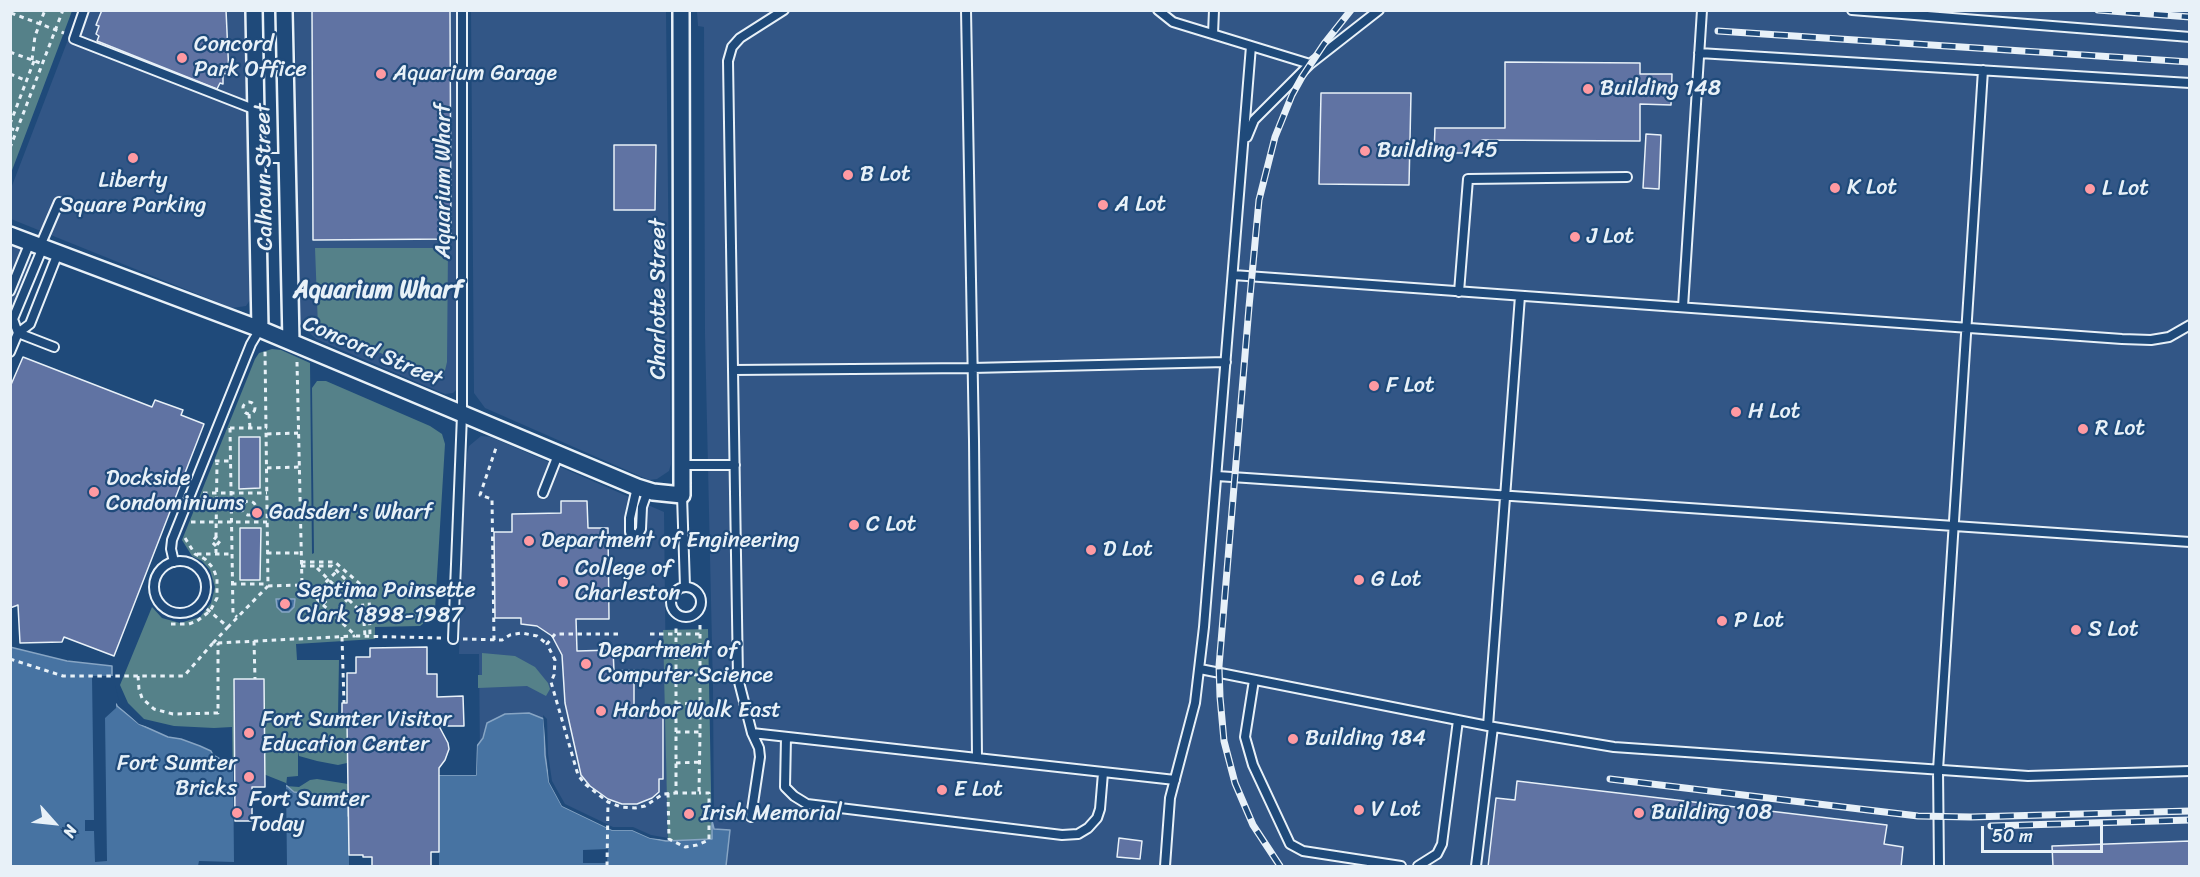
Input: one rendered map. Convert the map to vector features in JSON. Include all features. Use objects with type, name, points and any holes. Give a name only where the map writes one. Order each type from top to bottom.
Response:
[{"type":"street","name":"Calhoun Street","points":[[254,10],[260,329]]},
{"type":"street","name":"Calhoun Street","points":[[284,10],[291,342]]},
{"type":"street","name":"Charlotte Street","points":[[681,10],[682,495]]},
{"type":"street","name":"Concord Street","points":[[10,235],[260,329],[643,489],[682,495]]},
{"type":"lane","points":[[84,10],[74,39],[256,110]]},
{"type":"lane","name":"Aquarium Wharf","points":[[453,639],[462,415],[462,10]]},
{"type":"lane","points":[[751,818],[760,757],[738,678],[728,61],[732,47],[740,38],[784,10]]},
{"type":"lane","points":[[966,10],[976,757]]},
{"type":"lane","points":[[1158,10],[1173,22],[1310,64]]},
{"type":"lane","points":[[1213,34],[1214,10]]},
{"type":"lane","points":[[1244,150],[1254,120],[1310,64],[1379,10]]},
{"type":"lane","points":[[1683,308],[1702,10]]},
{"type":"lane","points":[[1852,10],[2190,37]]},
{"type":"lane","points":[[1165,867],[1170,798],[1195,703],[1200,669],[1251,46]]},
{"type":"lane","points":[[1699,53],[2190,84]]},
{"type":"lane","points":[[1939,867],[1938,770],[1983,70]]},
{"type":"lane","points":[[257,158],[288,158]]},
{"type":"lane","points":[[1459,292],[1468,179],[1627,177]]},
{"type":"lane","points":[[10,291],[38,245],[59,202]]},
{"type":"lane","points":[[38,245],[13,319],[18,333],[54,347]]},
{"type":"lane","points":[[10,352],[18,333],[30,324],[58,253]]},
{"type":"lane","points":[[1233,275],[2151,340],[2169,337],[2190,325]]},
{"type":"lane","points":[[1476,867],[1490,727],[1520,296]]},
{"type":"lane","points":[[174,562],[172,540],[251,344],[260,329]]},
{"type":"lane","points":[[734,370],[972,368],[1226,362]]},
{"type":"lane","points":[[543,493],[558,454]]},
{"type":"lane","points":[[682,465],[735,465]]},
{"type":"lane","points":[[1216,476],[2190,542]]},
{"type":"lane","points":[[643,489],[641,529],[637,536],[630,532],[630,518],[643,489]]},
{"type":"lane","name":"Charlotte Street","points":[[682,495],[686,586]]},
{"type":"lane","points":[[184,561],[193,565],[201,571],[205,580],[206,590],[200,603],[187,612],[177,613],[168,610],[155,594],[158,574],[174,562],[184,561]]},
{"type":"lane","points":[[1200,669],[1490,727],[1614,747],[2028,776],[2190,771]]},
{"type":"lane","points":[[1254,680],[1245,737],[1253,765],[1290,844],[1303,851],[1401,867]]},
{"type":"lane","points":[[1418,867],[1437,854],[1442,844],[1458,720]]},
{"type":"lane","points":[[752,733],[1175,780]]},
{"type":"lane","points":[[786,737],[785,787],[807,804],[1062,835],[1078,834],[1088,828],[1097,818],[1103,773]]},
{"type":"path","points":[[10,124],[27,81],[33,60],[34,40],[45,10]]},
{"type":"path","points":[[10,148],[63,10]]},
{"type":"path","points":[[11,13],[52,29]]},
{"type":"path","points":[[10,52],[43,64]]},
{"type":"path","points":[[10,74],[27,81]]},
{"type":"path","points":[[10,128],[17,131]]},
{"type":"path","points":[[10,659],[63,676],[184,676],[268,585],[265,350]]},
{"type":"path","points":[[297,361],[302,585],[356,636]]},
{"type":"path","points":[[249,414],[250,428]]},
{"type":"path","points":[[224,439],[228,428],[267,428]]},
{"type":"path","points":[[230,428],[233,614],[237,617]]},
{"type":"path","points":[[267,434],[299,433]]},
{"type":"path","points":[[494,640],[492,500],[480,495],[498,444]]},
{"type":"path","points":[[211,472],[220,450]]},
{"type":"path","points":[[216,461],[231,461]]},
{"type":"path","points":[[216,461],[217,522],[216,537],[212,542],[216,546],[216,554]]},
{"type":"path","points":[[267,468],[299,467]]},
{"type":"path","points":[[207,483],[203,493],[267,493]]},
{"type":"path","points":[[249,493],[249,501]]},
{"type":"path","points":[[249,515],[244,513],[242,508],[244,502],[253,502],[256,508]]},
{"type":"path","points":[[217,508],[242,508]]},
{"type":"path","points":[[256,508],[267,508]]},
{"type":"path","points":[[249,515],[255,512],[256,508]]},
{"type":"path","points":[[171,624],[189,624],[197,621],[210,611],[217,598],[217,578],[213,568],[205,559],[195,554],[185,538],[195,512]]},
{"type":"path","points":[[249,515],[249,522]]},
{"type":"path","points":[[191,522],[267,522]]},
{"type":"path","points":[[267,553],[301,553]]},
{"type":"path","points":[[195,554],[231,554]]},
{"type":"path","points":[[301,564],[335,562],[369,592],[370,636]]},
{"type":"path","points":[[301,564],[332,566],[363,596],[365,636]]},
{"type":"path","points":[[316,566],[364,616]]},
{"type":"path","points":[[313,596],[337,572]]},
{"type":"path","points":[[323,604],[346,580]]},
{"type":"path","points":[[232,584],[302,585]]},
{"type":"path","points":[[333,615],[356,590]]},
{"type":"path","points":[[200,603],[228,627]]},
{"type":"path","points":[[699,793],[700,625]]},
{"type":"path","points":[[676,626],[676,793]]},
{"type":"path","points":[[212,644],[356,636],[494,640],[502,640],[510,635],[522,633],[537,636],[547,644],[555,660],[551,682],[578,775],[585,784],[608,802],[621,807],[645,806],[668,793],[709,793],[709,840],[685,847],[669,839],[668,793]]},
{"type":"path","points":[[547,644],[555,634],[618,634]]},
{"type":"path","points":[[650,634],[700,634]]},
{"type":"path","points":[[342,637],[344,703]]},
{"type":"path","points":[[254,641],[255,679]]},
{"type":"path","points":[[138,676],[142,698],[154,710],[173,714],[218,713],[218,643]]},
{"type":"path","points":[[676,674],[700,675]]},
{"type":"path","points":[[676,704],[699,703]]},
{"type":"path","points":[[676,732],[700,732]]},
{"type":"path","points":[[676,763],[700,762]]},
{"type":"path","points":[[607,867],[608,802]]},
{"type":"shaded area","points":[[79,11],[249,11],[252,297],[246,306],[232,308],[11,219],[10,191]]},
{"type":"shaded area","points":[[295,11],[457,11],[458,388],[453,393],[445,394],[316,339],[299,323]]},
{"type":"shaded area","points":[[471,11],[666,11],[671,464],[669,471],[657,479],[649,480],[485,408],[474,393]]},
{"type":"shaded area","points":[[697,11],[2189,11],[2189,866],[726,866],[730,830],[714,829],[705,334],[704,27],[698,26]]},
{"type":"shaded area","points":[[11,245],[28,252],[33,260],[11,319]]},
{"type":"shaded area","name":"College of Charleston","points":[[481,436],[491,437],[664,512],[668,866],[481,866],[479,654],[459,654],[466,458],[469,446]]},
{"type":"shaded area","points":[[276,599],[281,599],[281,604],[286,607],[290,604],[290,599],[295,599],[294,607],[289,612],[282,612],[277,607]]},
{"type":"shaded area","points":[[10,647],[67,661],[112,666],[112,685],[117,706],[139,724],[168,737],[200,746],[234,767],[287,786],[294,792],[302,793],[312,799],[348,803],[348,816],[429,814],[429,775],[476,775],[477,746],[483,738],[487,723],[505,714],[529,713],[544,719],[545,755],[549,782],[562,806],[612,830],[632,830],[650,838],[666,841],[712,839],[712,820],[714,829],[730,830],[726,866],[11,866]]},
{"type":"green space","points":[[10,11],[72,11],[11,173]]},
{"type":"green space","points":[[315,248],[448,248],[447,362],[443,379],[318,327]]},
{"type":"green space","points":[[272,349],[281,350],[310,363],[312,554],[314,553],[312,388],[317,381],[326,381],[430,426],[442,434],[445,444],[435,609],[429,619],[420,626],[375,627],[375,639],[296,644],[297,660],[339,660],[338,715],[339,721],[347,721],[347,763],[338,765],[317,761],[299,756],[298,750],[298,776],[287,777],[286,786],[299,787],[310,780],[317,779],[348,784],[348,816],[234,862],[232,727],[174,726],[144,719],[128,703],[120,685],[152,607],[162,618],[180,623],[200,617],[211,603],[215,587],[210,570],[202,561],[192,556],[182,540],[255,359],[259,353]]},
{"type":"green space","points":[[708,629],[712,843],[668,843],[663,630]]},
{"type":"green space","points":[[482,653],[515,656],[535,667],[548,683],[550,689],[546,696],[527,686],[478,688],[478,675],[482,675]]},
{"type":"pier","points":[[92,676],[115,676],[120,704],[140,721],[162,731],[139,724],[116,703],[116,708],[105,718],[107,861],[95,862],[94,831],[85,831],[85,820],[94,820]]},
{"type":"pier","points":[[543,715],[547,719],[548,754],[552,781],[565,804],[613,827],[633,827],[651,835],[668,838],[668,840],[650,838],[632,830],[612,830],[562,806],[549,782]]},
{"type":"pier","points":[[477,741],[476,775],[439,775],[439,772],[473,772],[474,746]]},
{"type":"pier","points":[[233,762],[286,783],[287,866],[198,866],[199,861],[234,862]]},
{"type":"pier","points":[[362,843],[364,857],[430,855],[431,852],[439,852],[439,866],[349,866],[349,855]]},
{"type":"pier","points":[[608,849],[607,863],[583,863],[583,850]]},
{"type":"building","name":"Concord Park Office","points":[[102,10],[226,10],[229,75],[223,73],[223,84],[220,83],[217,89],[97,41],[99,36],[96,34],[99,26],[96,25]]},
{"type":"building","name":"Aquarium Garage","points":[[312,10],[450,10],[451,239],[313,240]]},
{"type":"building","name":"Building 148","points":[[1505,62],[1640,63],[1640,74],[1672,74],[1671,105],[1640,104],[1640,141],[1482,140],[1482,153],[1434,153],[1435,128],[1505,128]]},
{"type":"building","name":"Building 145","points":[[1321,93],[1411,93],[1409,185],[1319,184]]},
{"type":"building","points":[[1646,134],[1661,135],[1659,189],[1643,188]]},
{"type":"building","points":[[614,145],[656,145],[655,210],[614,210]]},
{"type":"building","name":"Dockside Condominiums","points":[[23,357],[152,407],[155,400],[183,410],[181,415],[204,424],[114,656],[64,637],[62,642],[20,643],[18,605],[10,608],[10,387]]},
{"type":"building","points":[[239,437],[260,437],[260,488],[239,489]]},
{"type":"building","points":[[561,501],[587,501],[588,528],[608,528],[609,619],[576,619],[577,651],[613,650],[614,671],[634,670],[634,711],[663,710],[663,779],[659,779],[659,792],[652,798],[637,804],[622,804],[608,799],[590,786],[581,775],[565,703],[562,655],[552,636],[537,626],[521,624],[521,618],[495,618],[494,532],[512,532],[512,514],[561,513]]},
{"type":"building","points":[[240,528],[261,528],[260,580],[240,580]]},
{"type":"building","points":[[427,647],[427,674],[437,674],[437,697],[463,696],[464,726],[439,726],[449,749],[439,768],[439,852],[431,852],[431,867],[372,867],[372,857],[349,855],[347,721],[342,721],[342,703],[347,703],[347,673],[356,673],[356,657],[370,657],[370,648]]},
{"type":"building","name":"Fort Sumter Visitor Education Center","points":[[234,679],[264,679],[265,787],[252,787],[252,821],[235,821]]},
{"type":"building","name":"Building 108","points":[[1517,781],[1887,825],[1884,844],[1903,847],[1901,867],[1488,867],[1496,798],[1515,800]]},
{"type":"building","points":[[1119,838],[1142,841],[1140,859],[1117,857]]},
{"type":"building","points":[[2190,841],[2190,867],[2053,867],[2052,846]]},
{"type":"railway","points":[[1280,866],[1253,825],[1235,783],[1224,741],[1219,666],[1259,200],[1275,137],[1292,95],[1324,44],[1351,10]]},
{"type":"railway","points":[[2098,10],[2190,17]]},
{"type":"railway","points":[[1718,31],[2190,62]]},
{"type":"railway","points":[[1610,779],[1918,816],[1971,817],[2190,811]]},
{"type":"railway","points":[[1991,826],[2190,820]]},
{"type":"place","name":"Concord Park Office","points":[[182,58]]},
{"type":"place","name":"Aquarium Garage","points":[[381,74]]},
{"type":"place","name":"Building 148","points":[[1588,89]]},
{"type":"place","name":"Building 145","points":[[1365,151]]},
{"type":"place","name":"Liberty Square Parking","points":[[133,158]]},
{"type":"place","name":"B Lot","points":[[848,175]]},
{"type":"place","name":"K Lot","points":[[1835,188]]},
{"type":"place","name":"L Lot","points":[[2090,189]]},
{"type":"place","name":"A Lot","points":[[1103,205]]},
{"type":"place","name":"J Lot","points":[[1575,237]]},
{"type":"place","name":"F Lot","points":[[1374,386]]},
{"type":"place","name":"H Lot","points":[[1736,412]]},
{"type":"place","name":"R Lot","points":[[2083,429]]},
{"type":"place","name":"Dockside Condominiums","points":[[94,492]]},
{"type":"place","name":"Gadsden's Wharf","points":[[257,513]]},
{"type":"place","name":"C Lot","points":[[854,525]]},
{"type":"place","name":"Department of Engineering","points":[[529,541]]},
{"type":"place","name":"D Lot","points":[[1091,550]]},
{"type":"place","name":"G Lot","points":[[1359,580]]},
{"type":"place","name":"College of Charleston","points":[[563,582]]},
{"type":"place","name":"Septima Poinsette Clark 1898-1987","points":[[285,604]]},
{"type":"place","name":"P Lot","points":[[1722,621]]},
{"type":"place","name":"S Lot","points":[[2076,630]]},
{"type":"place","name":"Department of Computer Science","points":[[586,664]]},
{"type":"place","name":"Harbor Walk East","points":[[601,711]]},
{"type":"place","name":"Fort Sumter Visitor Education Center","points":[[249,733]]},
{"type":"place","name":"Building 184","points":[[1293,739]]},
{"type":"place","name":"Fort Sumter Bricks","points":[[249,777]]},
{"type":"place","name":"E Lot","points":[[942,790]]},
{"type":"place","name":"V Lot","points":[[1359,810]]},
{"type":"place","name":"Fort Sumter Today","points":[[237,813]]},
{"type":"place","name":"Building 108","points":[[1639,813]]},
{"type":"place","name":"Irish Memorial","points":[[689,814]]},
{"type":"district","name":"Aquarium Wharf","points":[[378,291]]}]
